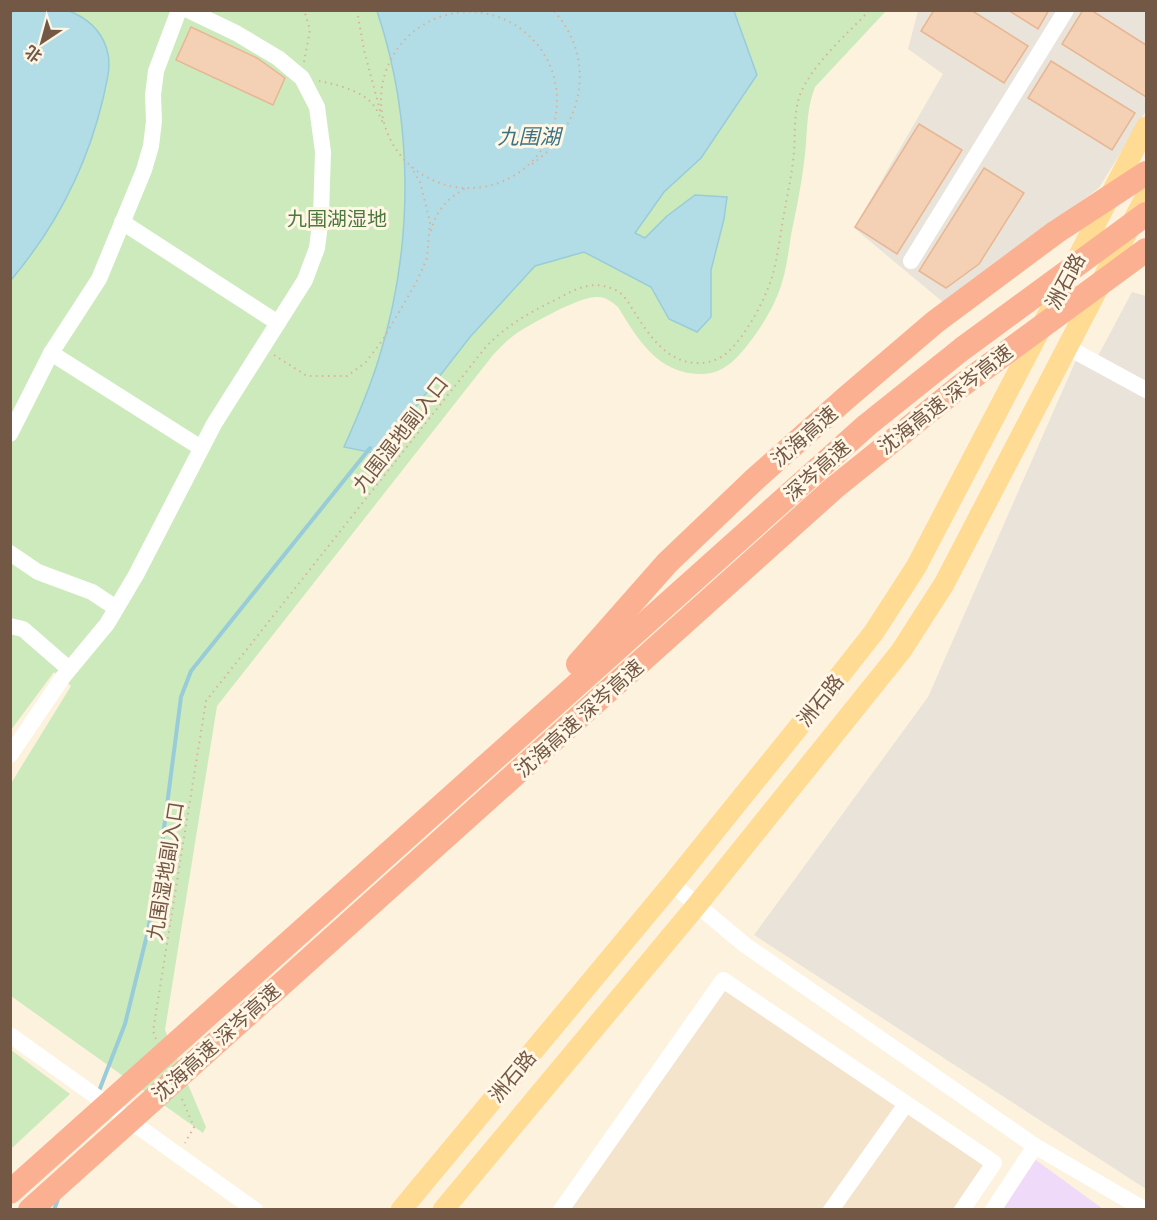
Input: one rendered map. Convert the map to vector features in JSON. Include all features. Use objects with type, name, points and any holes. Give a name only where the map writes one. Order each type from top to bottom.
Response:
[{"type":"highway","name":"沈海高速","points":[[505,747],[667,563],[755,479],[935,322],[1056,232],[1146,172]]},
{"type":"highway","name":"深岑高速","points":[[505,747],[859,432],[962,349],[1146,214]]},
{"type":"highway","name":"沈海高速 深岑高速","points":[[30,1209],[834,488],[958,388],[1146,250]]},
{"type":"highway","name":"沈海高速 深岑高速","points":[[10,1192],[166,1043],[505,747]]},
{"type":"main road","name":"洲石路","points":[[400,1209],[672,884],[874,632],[916,567],[1146,127]]},
{"type":"main road","name":"洲石路","points":[[443,1209],[697,905],[901,651],[944,584],[1146,195]]},
{"type":"street","points":[[10,434],[51,353],[99,279],[144,170],[151,146],[156,71],[178,10]]},
{"type":"street","points":[[10,755],[69,669],[107,624],[136,575],[214,424],[278,323],[309,269],[317,248],[321,216],[323,152],[317,107],[302,78],[278,58],[236,33],[188,10]]},
{"type":"street","points":[[910,261],[1066,10]]},
{"type":"street","points":[[122,222],[278,323]]},
{"type":"street","points":[[1067,346],[1146,390]]},
{"type":"street","points":[[51,353],[201,448]]},
{"type":"street","points":[[10,553],[38,572],[92,592],[116,608]]},
{"type":"street","points":[[10,626],[23,629],[69,669]]},
{"type":"street","points":[[672,884],[758,954],[1035,1146],[1145,1209]]},
{"type":"street","points":[[561,1209],[723,980],[994,1163],[962,1209]]},
{"type":"street","points":[[10,1035],[255,1209]]},
{"type":"street","points":[[831,1209],[906,1104]]},
{"type":"street","points":[[993,1209],[1035,1146]]},
{"type":"path","points":[[304,10],[310,30],[302,78],[340,85],[374,104],[395,148],[410,165],[420,182],[426,201],[430,237]]},
{"type":"path","points":[[357,10],[375,94],[386,128]]},
{"type":"path","points":[[470,10],[498,16],[518,27],[536,42],[549,61],[556,83],[558,106],[553,129],[543,150],[528,167]]},
{"type":"path","points":[[410,165],[426,177],[445,185],[466,188],[488,186],[509,179],[546,155],[560,139],[571,120],[578,99],[580,77],[577,56],[570,35],[554,10]]},
{"type":"path","name":"九围湿地副入口","points":[[166,1043],[153,1031],[206,701],[484,348],[522,316],[585,286],[608,287],[627,300],[657,343],[666,353],[678,360],[705,363],[729,352],[761,303],[772,276],[794,160],[796,115],[799,98],[806,81],[816,67],[870,10]]},
{"type":"path","points":[[386,128],[381,107],[382,85],[388,65],[399,46],[414,31],[433,20],[453,13],[475,12]]},
{"type":"path","points":[[262,348],[307,376],[347,376],[366,363],[416,283],[427,258],[433,221],[441,207],[452,196],[466,188]]},
{"type":"path","points":[[178,1155],[194,1126],[180,1095]]},
{"type":"shaded area","points":[[918,11],[1146,11],[1146,111],[1099,188],[944,303],[854,228],[943,74],[908,49]]},
{"type":"shaded area","points":[[1132,292],[1146,296],[1146,382],[1098,356]]},
{"type":"shaded area","points":[[1076,360],[1146,398],[1146,1189],[754,935],[928,697]]},
{"type":"shaded area","points":[[723,980],[994,1163],[962,1209],[561,1210]]},
{"type":"shaded area","points":[[1029,1155],[1103,1209],[993,1210]]},
{"type":"green space","name":"九围湖湿地","points":[[11,11],[886,11],[815,87],[810,106],[801,181],[783,279],[769,313],[740,355],[723,368],[710,373],[687,373],[674,369],[651,353],[618,307],[601,297],[581,300],[569,305],[517,333],[493,355],[217,706],[165,1030],[206,1127],[203,1133],[11,996],[10,785],[71,686],[54,672],[11,730]]},
{"type":"green space","points":[[11,1050],[70,1094],[11,1149]]},
{"type":"water","points":[[62,10],[80,16],[100,35],[106,47],[109,65],[96,124],[68,195],[42,239],[11,280],[10,13]]},
{"type":"water","name":"九围湖","points":[[377,11],[734,11],[757,75],[701,158],[664,192],[635,233],[645,238],[667,216],[695,195],[727,197],[711,270],[711,317],[697,332],[669,319],[651,287],[584,252],[535,266],[470,337],[379,454],[344,447],[379,358],[399,272],[404,228],[403,140],[398,96]]},
{"type":"building","points":[[934,10],[971,10],[1028,46],[1004,83],[921,31]]},
{"type":"building","points":[[1008,10],[1049,10],[1038,29]]},
{"type":"building","points":[[1083,10],[1091,10],[1146,45],[1146,97],[1062,44]]},
{"type":"building","points":[[191,27],[257,58],[285,78],[273,105],[176,60]]},
{"type":"building","points":[[1051,61],[1135,113],[1112,150],[1028,98]]},
{"type":"building","points":[[919,124],[962,150],[897,254],[855,227]]},
{"type":"building","points":[[984,168],[1024,193],[979,264],[946,288],[919,271]]},
{"type":"waterway","points":[[99,1091],[125,1024],[148,931],[160,859],[181,697],[191,671],[370,448]]},
{"type":"waterway","points":[[54,1210],[58,1199]]}]
